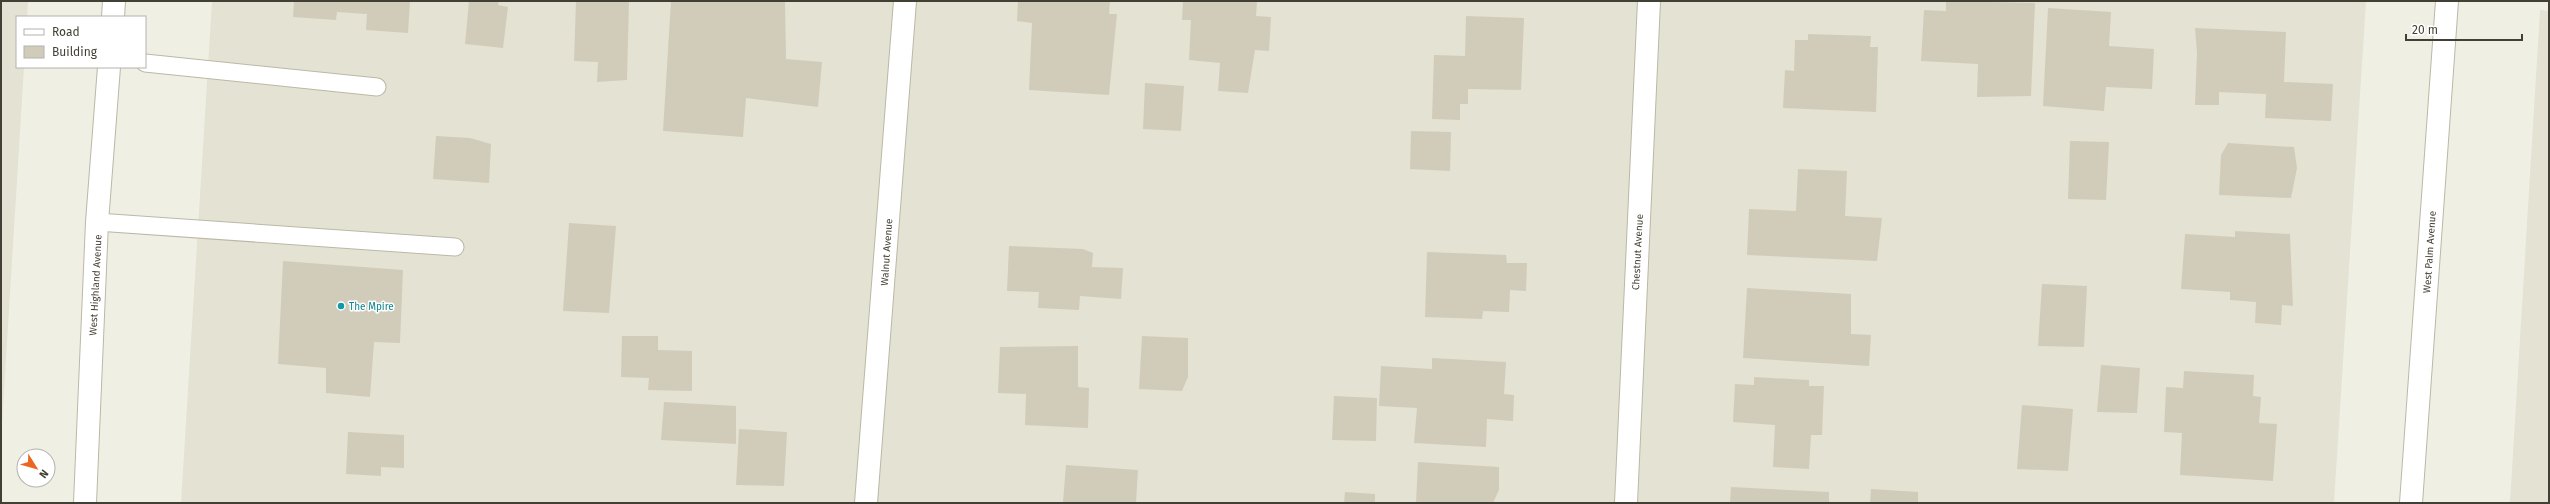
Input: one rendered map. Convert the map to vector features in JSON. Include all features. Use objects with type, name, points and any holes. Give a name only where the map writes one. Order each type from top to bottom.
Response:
[{"type":"street","points":[[113,16],[114,1]]},
{"type":"street","name":"Walnut Avenue","points":[[866,503],[905,1]]},
{"type":"street","name":"Chestnut Avenue","points":[[1626,503],[1649,1]]},
{"type":"street","name":"West Palm Avenue","points":[[2411,503],[2447,1]]},
{"type":"street","name":"West Highland Avenue","points":[[85,503],[97,222],[109,68]]},
{"type":"lane","points":[[146,63],[377,87]]},
{"type":"lane","points":[[97,222],[455,247]]},
{"type":"shaded area","points":[[1,1],[28,1],[27,16],[16,16],[16,68],[24,68],[1,440]]},
{"type":"shaded area","points":[[212,1],[2366,1],[2334,503],[181,503]]},
{"type":"shaded area","points":[[2540,10],[2549,11],[2549,503],[2510,503]]},
{"type":"building","points":[[294,1],[410,1],[408,33],[366,30],[367,14],[337,12],[336,20],[293,17]]},
{"type":"building","points":[[469,1],[499,1],[498,5],[508,7],[503,48],[465,44]]},
{"type":"building","points":[[576,1],[629,1],[627,80],[597,82],[598,62],[574,61]]},
{"type":"building","points":[[671,1],[785,1],[786,59],[822,62],[818,107],[746,98],[743,137],[663,131]]},
{"type":"building","points":[[1018,1],[1110,1],[1109,14],[1117,14],[1109,95],[1029,90],[1032,23],[1017,21]]},
{"type":"building","points":[[1183,1],[1257,1],[1256,16],[1271,17],[1269,51],[1255,50],[1248,93],[1218,91],[1220,63],[1189,60],[1191,20],[1182,20]]},
{"type":"building","points":[[1946,1],[2035,3],[2031,96],[1977,97],[1978,64],[1921,61],[1924,10],[1946,11]]},
{"type":"building","points":[[2048,8],[2111,12],[2109,46],[2154,49],[2152,89],[2106,87],[2104,111],[2043,106]]},
{"type":"building","points":[[1466,16],[1524,18],[1521,90],[1468,89],[1468,104],[1460,104],[1460,120],[1432,119],[1434,55],[1465,56]]},
{"type":"building","points":[[2195,28],[2286,32],[2284,82],[2333,84],[2331,121],[2265,118],[2266,94],[2219,92],[2219,105],[2195,105],[2197,53]]},
{"type":"building","points":[[1808,34],[1871,36],[1870,47],[1878,47],[1876,112],[1783,108],[1785,70],[1794,71],[1795,40],[1808,40]]},
{"type":"building","points":[[1145,83],[1184,86],[1181,131],[1143,129]]},
{"type":"building","points":[[1411,131],[1451,132],[1450,171],[1410,169]]},
{"type":"building","points":[[436,136],[470,138],[491,144],[489,183],[433,179]]},
{"type":"building","points":[[2070,141],[2109,142],[2106,200],[2068,199]]},
{"type":"building","points":[[2228,143],[2294,147],[2297,168],[2291,198],[2219,195],[2221,155]]},
{"type":"building","points":[[1798,169],[1847,171],[1845,216],[1882,218],[1877,261],[1747,255],[1749,209],[1796,211]]},
{"type":"building","points":[[569,223],[616,226],[609,313],[563,311]]},
{"type":"building","points":[[2235,231],[2290,234],[2293,306],[2282,305],[2281,325],[2255,323],[2256,302],[2230,300],[2230,292],[2181,289],[2185,234],[2235,237]]},
{"type":"building","points":[[1009,246],[1083,249],[1093,253],[1092,267],[1123,268],[1121,299],[1080,296],[1079,310],[1038,308],[1039,292],[1007,291]]},
{"type":"building","points":[[1427,252],[1506,255],[1507,263],[1527,263],[1526,291],[1510,290],[1509,312],[1483,311],[1482,319],[1425,317]]},
{"type":"building","name":"The Mpire","points":[[283,261],[403,270],[400,343],[374,342],[370,397],[326,393],[326,368],[278,364]]},
{"type":"building","points":[[2042,284],[2087,286],[2084,347],[2038,346]]},
{"type":"building","points":[[1747,288],[1851,294],[1851,334],[1871,335],[1869,366],[1743,358]]},
{"type":"building","points":[[622,336],[658,336],[658,350],[692,351],[692,391],[648,390],[649,378],[621,377]]},
{"type":"building","points":[[1142,336],[1188,338],[1188,377],[1182,391],[1139,389]]},
{"type":"building","points":[[1078,346],[1078,387],[1089,388],[1088,428],[1025,425],[1026,394],[998,393],[1000,347]]},
{"type":"building","points":[[1432,358],[1506,362],[1504,394],[1514,395],[1513,421],[1487,419],[1486,447],[1414,443],[1417,408],[1379,406],[1381,366],[1432,369]]},
{"type":"building","points":[[2101,365],[2140,368],[2137,413],[2097,412]]},
{"type":"building","points":[[2184,371],[2254,375],[2253,396],[2261,397],[2259,423],[2277,424],[2273,481],[2180,475],[2182,433],[2164,432],[2166,387],[2183,388]]},
{"type":"building","points":[[1754,377],[1809,380],[1809,386],[1824,386],[1822,435],[1811,435],[1809,469],[1773,467],[1775,425],[1733,422],[1735,384],[1754,385]]},
{"type":"building","points":[[1334,396],[1377,398],[1376,441],[1332,440]]},
{"type":"building","points":[[664,402],[736,406],[736,444],[661,440]]},
{"type":"building","points":[[2022,405],[2073,409],[2068,471],[2017,469]]},
{"type":"building","points":[[739,429],[787,432],[784,486],[736,485]]},
{"type":"building","points":[[348,432],[404,435],[404,468],[381,467],[381,476],[346,474]]},
{"type":"building","points":[[1418,462],[1499,467],[1499,490],[1493,503],[1416,503]]},
{"type":"building","points":[[1066,465],[1138,470],[1136,503],[1063,502]]},
{"type":"building","points":[[1731,487],[1829,492],[1829,503],[1730,503]]},
{"type":"building","points":[[1871,489],[1918,492],[1918,503],[1870,503]]},
{"type":"building","points":[[1345,492],[1375,494],[1375,503],[1344,503]]},
{"type":"place","name":"The Mpire","points":[[341,306]]}]
